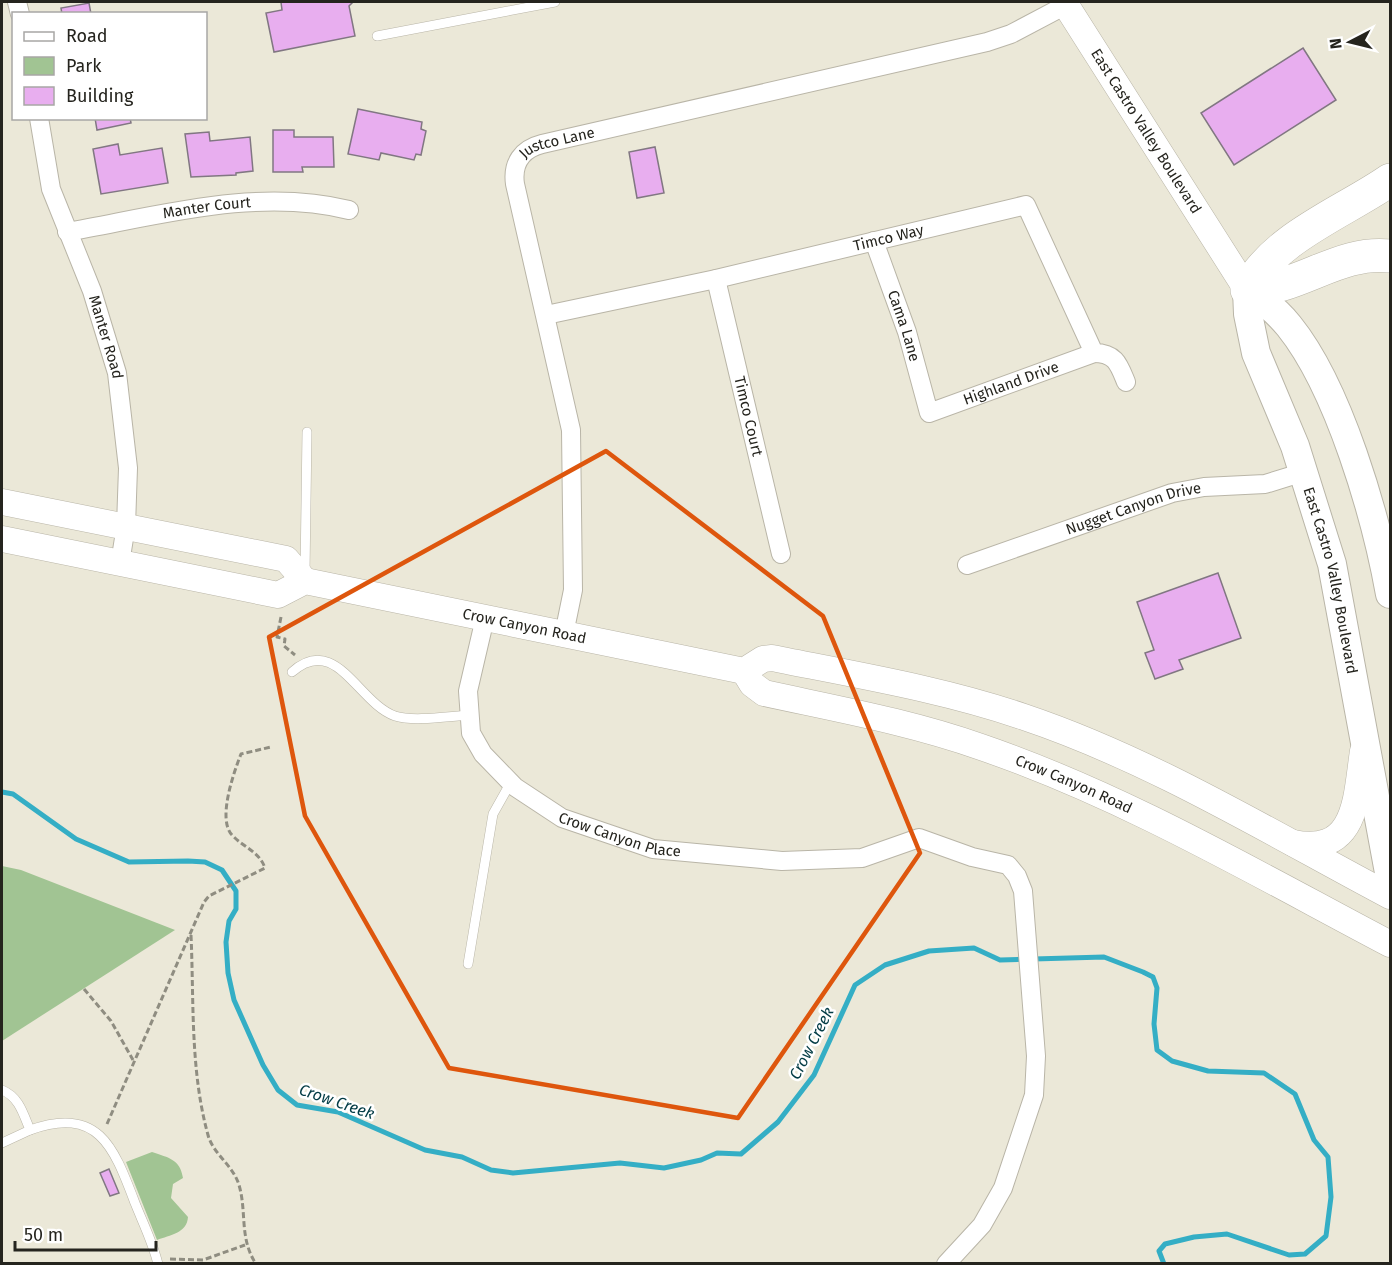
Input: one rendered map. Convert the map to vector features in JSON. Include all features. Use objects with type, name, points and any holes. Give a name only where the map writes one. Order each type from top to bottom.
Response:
[{"type":"highway","points":[[1247,290],[1262,266],[1277,251],[1390,180]]},
{"type":"highway","points":[[1247,290],[1262,290],[1292,283],[1352,258],[1371,255],[1390,256]]},
{"type":"main road","name":"East Castro Valley Boulevard","points":[[1065,3],[1247,290],[1277,312],[1298,338],[1325,389],[1349,446],[1369,504],[1390,594]]},
{"type":"main road","name":"East Castro Valley Boulevard","points":[[1247,290],[1248,314],[1256,352],[1304,472],[1332,564],[1390,878]]},
{"type":"main road","points":[[2,502],[286,559],[296,586]]},
{"type":"main road","name":"Crow Canyon Road","points":[[2,539],[278,595],[296,586],[485,618],[744,671],[752,684],[765,693],[921,728],[979,746],[1076,783],[1149,818],[1390,944]]},
{"type":"main road","points":[[744,671],[763,659],[772,658],[922,689],[1005,711],[1072,735],[1139,764],[1390,896]]},
{"type":"main road","points":[[1288,842],[1320,844],[1343,832],[1355,804],[1365,739]]},
{"type":"street","name":"Justco Lane","points":[[564,634],[573,590],[573,452],[569,418],[514,177],[518,159],[528,149],[987,42],[1011,34],[1065,3]]},
{"type":"street","name":"Manter Road","points":[[39,120],[51,189],[92,291],[117,373],[128,468],[126,526],[120,563]]},
{"type":"street","name":"Manter Court","points":[[67,232],[231,203],[316,202],[349,210]]},
{"type":"street","name":"Timco Way","points":[[546,315],[716,279],[1026,206],[1095,353]]},
{"type":"street","name":"Cama Lane","points":[[874,241],[907,332],[929,413]]},
{"type":"street","name":"Timco Court","points":[[716,279],[781,554]]},
{"type":"street","points":[[1095,353],[1107,354],[1116,359],[1126,382]]},
{"type":"street","name":"Highland Drive","points":[[929,413],[1095,353]]},
{"type":"street","name":"Nugget Canyon Drive","points":[[967,566],[1172,493],[1204,487],[1265,484],[1304,472]]},
{"type":"street","name":"Crow Canyon Place","points":[[485,618],[468,691],[471,733],[483,754],[511,782],[562,818],[653,849],[794,861],[862,858],[919,837],[972,858],[1008,865],[1017,876],[1024,904],[1032,993],[1037,1071],[1032,1101],[1003,1188],[990,1213],[973,1237],[946,1263]]},
{"type":"lane","points":[[377,36],[555,2]]},
{"type":"lane","points":[[296,586],[307,432]]},
{"type":"lane","points":[[292,672],[304,662],[319,660],[333,663],[384,709],[396,716],[470,716]]},
{"type":"lane","points":[[468,964],[493,814],[511,782]]},
{"type":"lane","points":[[2,1090],[10,1093],[18,1101],[30,1130]]},
{"type":"lane","points":[[2,1143],[30,1130],[61,1121],[83,1126],[103,1137],[120,1165],[157,1260]]},
{"type":"path","points":[[296,586],[277,637],[285,639],[284,646],[304,662]]},
{"type":"path","points":[[103,1137],[134,1060],[209,896],[265,868],[261,858],[230,834],[226,817],[232,777],[241,754],[271,747]]},
{"type":"path","points":[[191,932],[194,1042],[205,1120],[214,1148],[232,1168],[239,1182],[243,1198],[246,1245],[256,1263]]},
{"type":"path","points":[[84,988],[111,1021],[134,1060]]},
{"type":"path","points":[[157,1260],[203,1260],[246,1245]]},
{"type":"highlighted area","points":[[606,451],[823,616],[920,853],[738,1118],[449,1068],[305,816],[269,637]]},
{"type":"green space","points":[[2,866],[21,870],[175,930],[2,1041]]},
{"type":"green space","points":[[152,1152],[173,1160],[182,1172],[183,1178],[173,1184],[171,1198],[188,1217],[185,1227],[181,1230],[157,1240],[126,1162]]},
{"type":"building","points":[[281,2],[353,2],[349,6],[355,36],[274,52],[266,13],[282,10]]},
{"type":"building","points":[[89,3],[91,12],[62,12],[61,8]]},
{"type":"building","points":[[1303,48],[1336,100],[1234,165],[1201,113]]},
{"type":"building","points":[[358,109],[422,122],[421,129],[426,131],[421,155],[416,154],[414,160],[381,153],[379,160],[348,154]]},
{"type":"building","points":[[95,120],[130,120],[131,123],[97,130]]},
{"type":"building","points":[[273,130],[294,130],[294,137],[333,137],[334,167],[302,167],[303,172],[273,172]]},
{"type":"building","points":[[209,132],[210,141],[250,137],[253,171],[236,173],[236,175],[191,177],[185,134]]},
{"type":"building","points":[[118,144],[120,155],[162,148],[168,183],[101,194],[93,149]]},
{"type":"building","points":[[655,147],[664,193],[637,198],[629,152]]},
{"type":"building","points":[[1218,573],[1241,638],[1179,660],[1183,669],[1155,679],[1145,653],[1154,650],[1137,602]]},
{"type":"building","points":[[109,1169],[119,1193],[110,1196],[100,1173]]},
{"type":"waterway","name":"Crow Creek","points":[[2,792],[13,794],[76,839],[129,862],[205,862],[222,870],[236,891],[236,909],[229,921],[226,942],[228,973],[234,1000],[263,1065],[278,1090],[297,1105],[338,1112],[425,1150],[462,1157],[491,1170],[513,1173],[620,1163],[664,1168],[701,1160],[717,1153],[741,1154],[778,1122],[814,1075],[855,985],[885,965],[929,951],[974,948],[1000,960],[1104,957],[1143,972],[1153,977],[1157,988],[1154,1024],[1157,1050],[1172,1061],[1208,1071],[1264,1073],[1295,1094],[1314,1140],[1328,1157],[1331,1197],[1326,1236],[1305,1254],[1289,1255],[1227,1234],[1194,1237],[1165,1244],[1159,1251],[1164,1264]]}]
